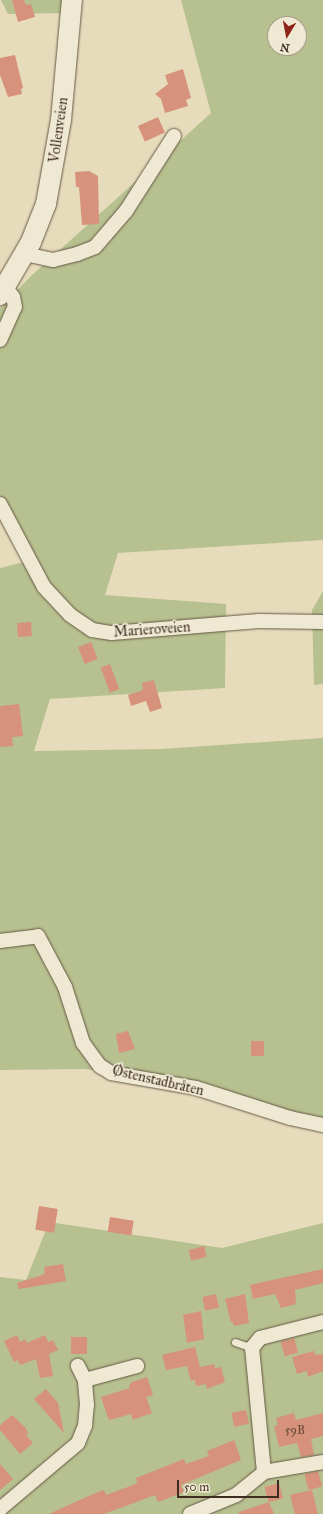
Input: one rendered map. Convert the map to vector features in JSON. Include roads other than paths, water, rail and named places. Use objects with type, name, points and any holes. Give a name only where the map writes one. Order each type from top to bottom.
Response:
[{"type":"main road","name":"Vollenveien","points":[[3,291],[25,254],[42,217],[54,166],[66,79],[72,0]]},
{"type":"street","points":[[25,254],[52,260],[77,254],[95,247],[126,211],[174,136]]},
{"type":"street","points":[[0,340],[15,307],[13,297],[3,291]]},
{"type":"street","name":"Marieroveien","points":[[0,504],[44,587],[70,615],[92,630],[112,633],[259,621],[323,622]]},
{"type":"street","name":"Østenstadbråten","points":[[0,941],[38,936],[65,987],[83,1043],[100,1066],[106,1069],[196,1088],[290,1118],[323,1125]]},
{"type":"street","points":[[264,1472],[252,1348],[260,1338],[323,1322]]},
{"type":"street","points":[[0,1510],[78,1443],[85,1426],[87,1405],[85,1380],[78,1366]]},
{"type":"street","points":[[85,1380],[137,1366]]},
{"type":"street","points":[[190,1514],[236,1495],[264,1472],[323,1462]]},
{"type":"lane","points":[[235,1342],[252,1348]]}]
